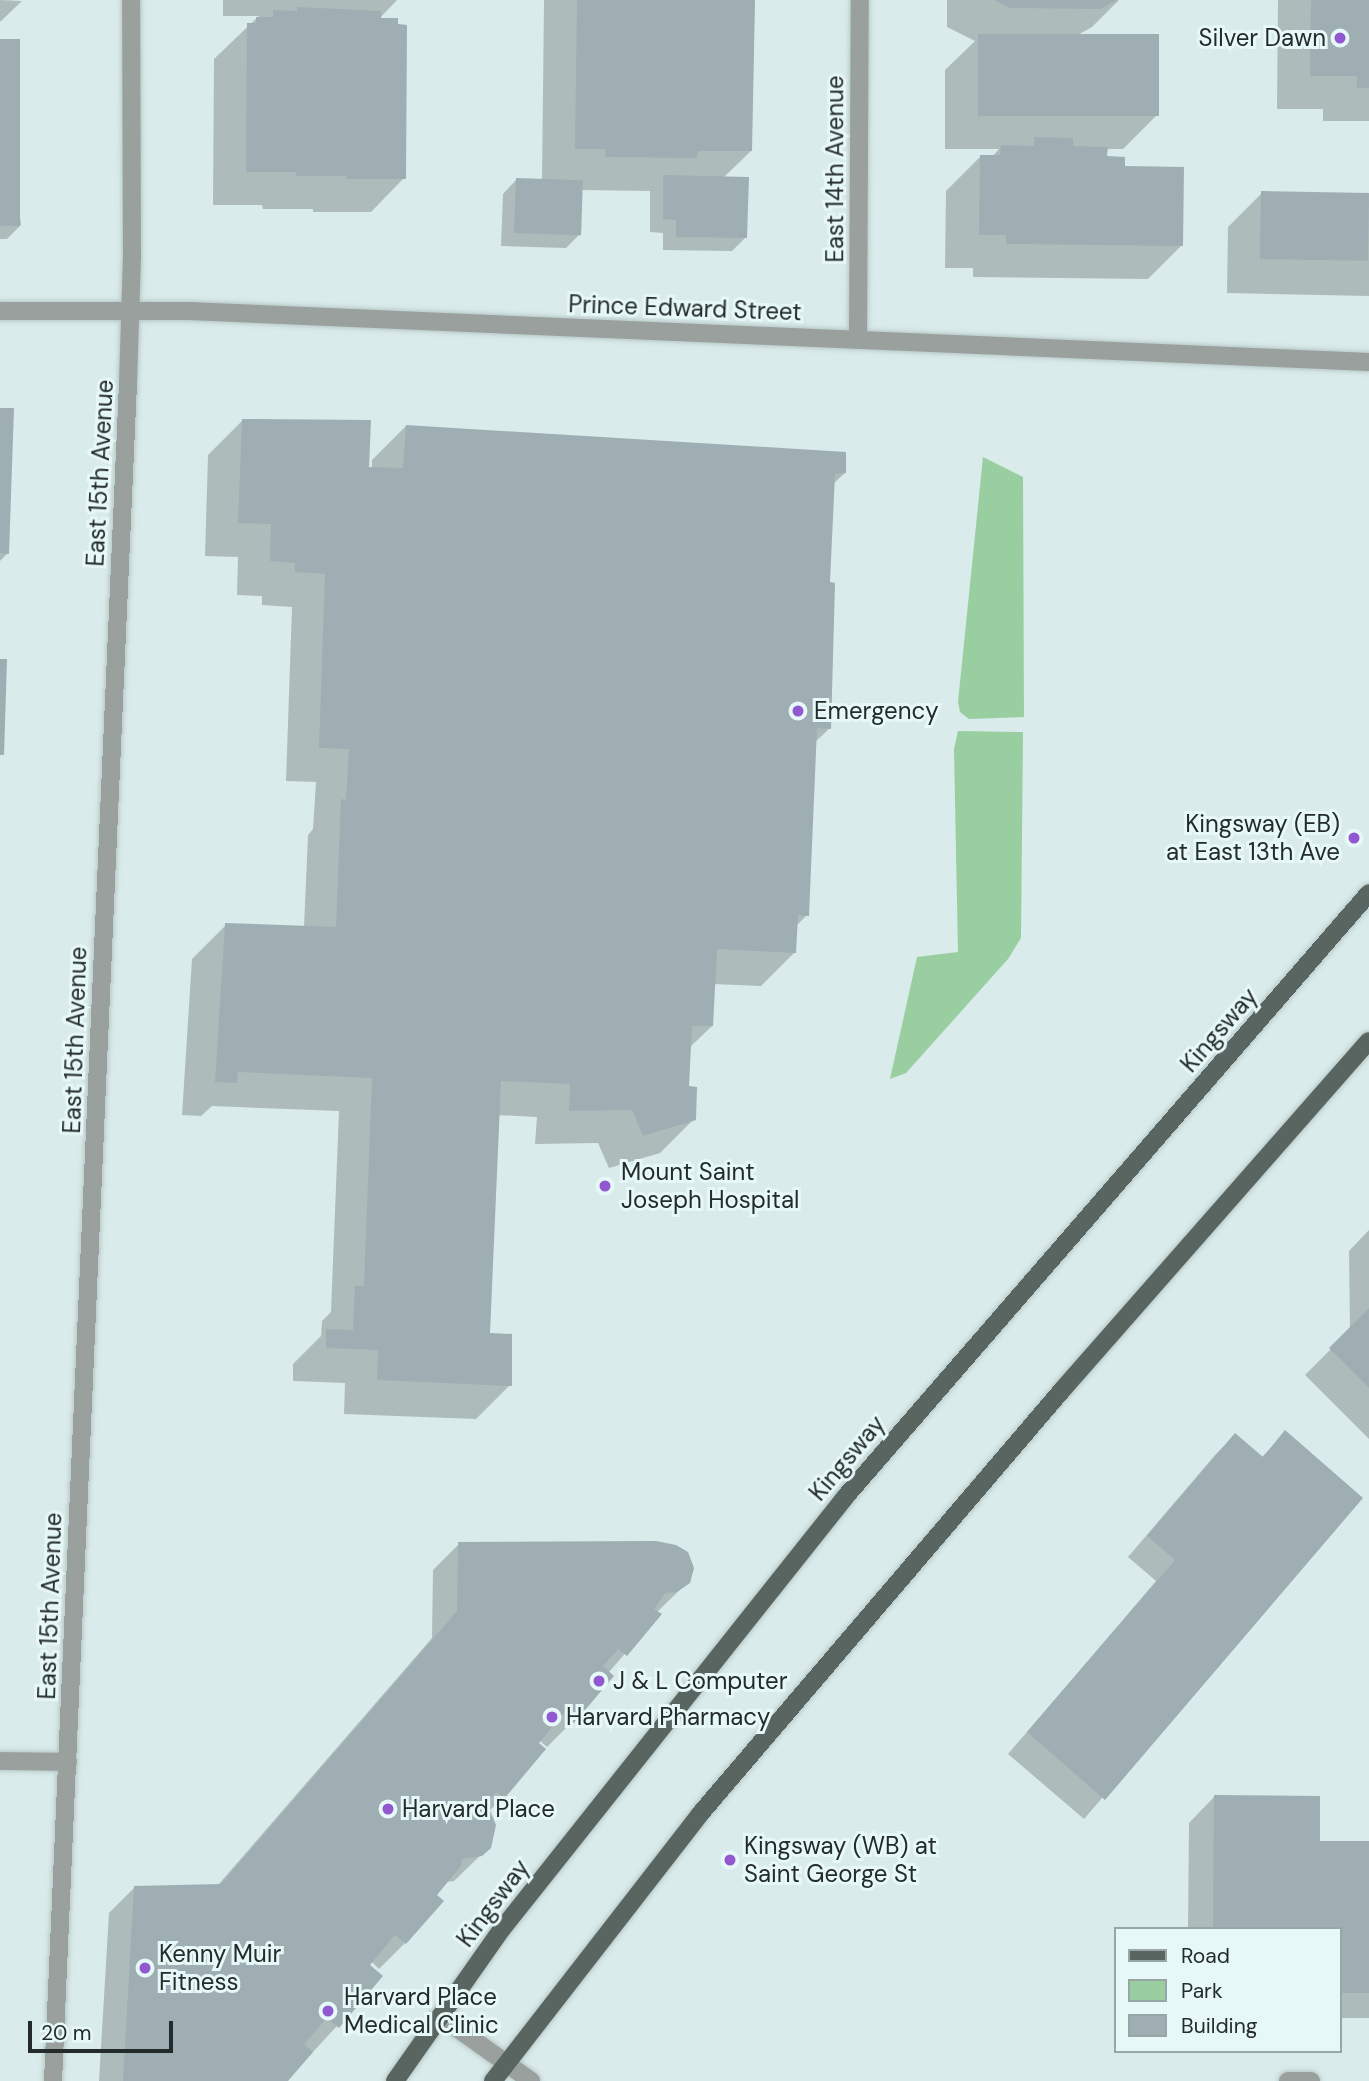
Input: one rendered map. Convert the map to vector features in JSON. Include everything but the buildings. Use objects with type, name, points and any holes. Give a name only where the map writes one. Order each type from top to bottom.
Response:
[{"type":"main road","name":"Kingsway","points":[[395,2081],[502,1928],[846,1496],[1369,893]]},
{"type":"main road","points":[[493,2081],[700,1814],[1142,1297],[1369,1041]]},
{"type":"street","name":"East 15th Avenue","points":[[53,2081],[130,312],[131,0]]},
{"type":"street","name":"East 14th Avenue","points":[[858,339],[860,0]]},
{"type":"street","name":"Prince Edward Street","points":[[0,312],[189,311],[1369,362]]},
{"type":"street","points":[[0,1761],[68,1762]]},
{"type":"street","points":[[440,2016],[531,2081]]},
{"type":"street","points":[[1288,2081],[1311,2081]]},
{"type":"green space","points":[[983,457],[1023,477],[1024,717],[969,719],[960,712],[958,702]]},
{"type":"green space","points":[[958,731],[1023,732],[1021,938],[1008,959],[906,1073],[890,1079],[917,957],[958,952],[954,749]]},
{"type":"place","name":"Silver Dawn","points":[[1340,38]]},
{"type":"place","name":"Emergency","points":[[798,711]]},
{"type":"place","name":"Kingsway (EB) at East 13th Ave","points":[[1354,838]]},
{"type":"place","name":"Mount Saint Joseph Hospital","points":[[605,1186]]},
{"type":"place","name":"J & L Computer","points":[[599,1681]]},
{"type":"place","name":"Harvard Pharmacy","points":[[552,1717]]},
{"type":"place","name":"Harvard Place","points":[[388,1809]]},
{"type":"place","name":"Kingsway (WB) at Saint George St","points":[[730,1860]]},
{"type":"place","name":"Kenny Muir Fitness","points":[[145,1968]]},
{"type":"place","name":"Harvard Place Medical Clinic","points":[[328,2011]]}]
